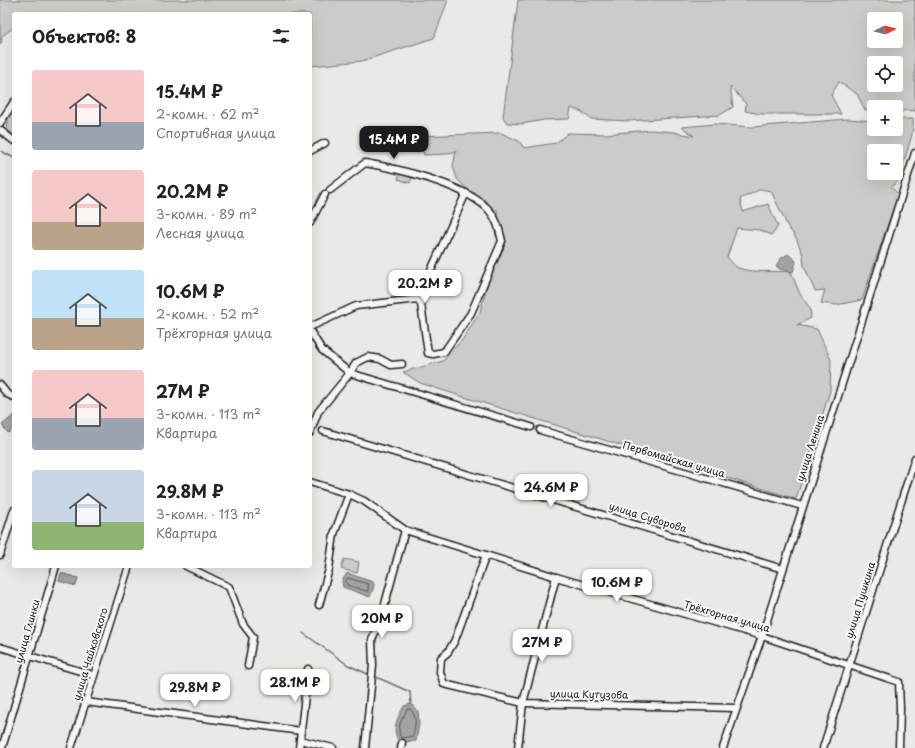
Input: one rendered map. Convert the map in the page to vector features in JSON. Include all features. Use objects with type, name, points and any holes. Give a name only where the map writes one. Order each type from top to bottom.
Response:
[{"type":"street","points":[[0,122],[12,105]]},
{"type":"street","points":[[0,130],[12,139]]},
{"type":"street","points":[[312,150],[324,143]]},
{"type":"street","name":"улица Ленина","points":[[723,748],[762,636],[915,153]]},
{"type":"street","points":[[330,190],[366,163],[401,171],[466,193],[487,208],[494,216],[502,240],[471,313],[444,352],[433,354],[428,353],[421,304],[418,299]]},
{"type":"street","points":[[418,299],[466,193]]},
{"type":"street","points":[[312,219],[325,194]]},
{"type":"street","points":[[312,326],[356,306],[418,299]]},
{"type":"street","points":[[312,334],[322,350],[350,373],[531,427]]},
{"type":"street","points":[[312,428],[318,412],[350,373],[356,363],[368,357],[380,359],[391,365],[402,364]]},
{"type":"street","points":[[0,384],[7,394],[12,396]]},
{"type":"street","name":"Первомайская улица","points":[[540,430],[802,506]]},
{"type":"street","name":"улица Суворова","points":[[324,431],[471,477],[615,517],[783,569]]},
{"type":"street","name":"улица Пушкина","points":[[823,748],[915,458]]},
{"type":"street","name":"Трёхгорная улица","points":[[312,483],[349,494],[364,501],[405,530],[556,577],[762,636],[850,664],[899,682],[899,748]]},
{"type":"street","points":[[319,605],[329,569],[334,534],[349,494]]},
{"type":"street","points":[[0,555],[12,516]]},
{"type":"street","points":[[365,748],[373,664],[372,640],[385,604],[405,530]]},
{"type":"street","name":"улица Кутузова","points":[[486,555],[455,640],[448,652],[441,658],[440,672],[444,684],[523,703],[736,708]]},
{"type":"street","name":"улица Глинки","points":[[2,748],[55,568]]},
{"type":"street","name":"улица Чайковского","points":[[71,748],[128,568]]},
{"type":"street","points":[[190,568],[229,587],[243,624],[253,637],[248,666]]},
{"type":"street","points":[[518,748],[523,703],[556,577]]},
{"type":"street","points":[[0,647],[93,675]]},
{"type":"street","points":[[299,748],[308,669]]},
{"type":"street","points":[[86,702],[301,731]]},
{"type":"street","points":[[300,740],[333,748]]},
{"type":"shaded area","points":[[0,0],[448,0],[434,38],[362,61],[312,66],[312,12],[12,12],[12,29],[1,37],[2,42],[0,44]]},
{"type":"shaded area","points":[[518,0],[915,0],[915,111],[903,111],[903,100],[867,100],[867,110],[865,110],[857,94],[839,82],[831,95],[841,114],[761,114],[745,111],[746,104],[730,86],[733,107],[720,115],[628,121],[591,119],[582,112],[571,108],[569,119],[544,120],[521,124],[507,123],[503,117]]},
{"type":"shaded area","points":[[12,108],[12,135],[7,129],[9,113]]},
{"type":"shaded area","points":[[847,119],[867,120],[867,136],[903,136],[903,119],[913,119],[912,134],[903,166],[903,144],[867,144],[867,180],[900,180],[891,187],[898,194],[862,300],[836,305],[821,303],[825,290],[815,291],[804,266],[803,255],[796,238],[788,227],[771,191],[761,189],[740,199],[743,212],[768,204],[778,226],[772,235],[760,230],[737,228],[727,257],[738,268],[744,270],[791,272],[800,294],[810,308],[811,318],[797,325],[817,329],[831,360],[830,391],[796,499],[420,383],[403,372],[443,361],[463,339],[480,312],[487,285],[506,241],[496,236],[493,219],[498,210],[489,209],[457,179],[453,166],[456,151],[446,154],[424,155],[418,136],[501,133],[519,141],[524,148],[556,143],[568,133],[605,134],[651,130],[694,136],[682,127],[715,124],[752,127]]},
{"type":"shaded area","points":[[400,173],[412,177],[410,183],[398,179]]},
{"type":"shaded area","points":[[344,559],[359,562],[357,573],[341,569]]},
{"type":"water","points":[[788,254],[796,261],[793,272],[780,269],[776,266],[780,259]]},
{"type":"water","points":[[12,417],[12,430],[8,433],[2,425]]},
{"type":"water","points":[[61,573],[78,578],[76,586],[59,581]]},
{"type":"water","points":[[347,573],[373,582],[374,586],[370,597],[343,587],[342,581]]},
{"type":"water","points":[[411,704],[418,711],[419,724],[416,741],[399,742],[395,733],[397,720],[404,706]]},
{"type":"waterway","points":[[1,151],[12,157]]},
{"type":"waterway","points":[[303,633],[348,665],[370,675]]},
{"type":"waterway","points":[[374,676],[410,692],[411,704]]}]
